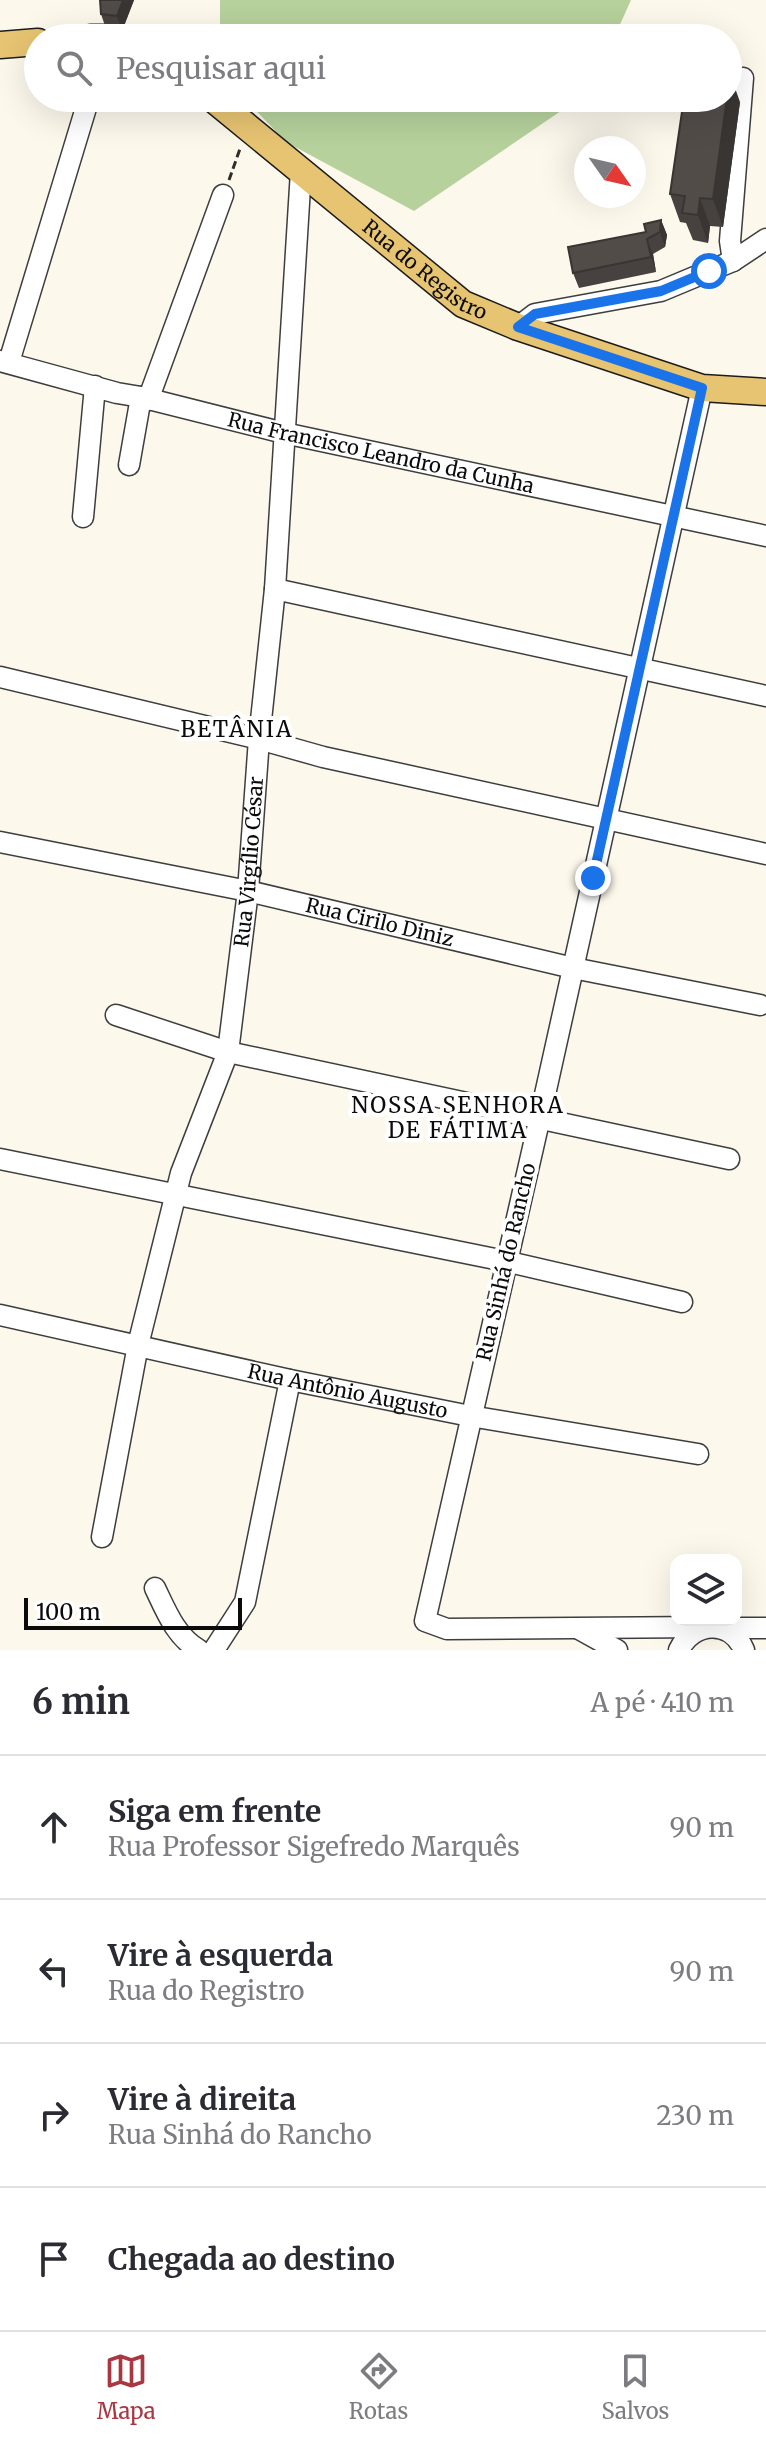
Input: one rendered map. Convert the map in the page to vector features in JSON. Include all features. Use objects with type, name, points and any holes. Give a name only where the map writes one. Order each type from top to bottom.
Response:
[{"type":"main road","points":[[0,45],[24,43]]},
{"type":"main road","name":"Rua do Registro","points":[[229,112],[463,304],[518,327],[702,388],[766,392]]},
{"type":"street","points":[[742,91],[743,78]]},
{"type":"street","points":[[4,361],[84,112]]},
{"type":"street","points":[[733,261],[730,241],[740,112]]},
{"type":"street","name":"Rua Virgílio César","points":[[102,1537],[138,1345],[181,1173],[228,1052],[248,891],[259,739],[275,589],[301,171]]},
{"type":"street","points":[[129,465],[145,398],[223,195]]},
{"type":"street","points":[[518,327],[535,314],[661,291],[733,261],[766,239]]},
{"type":"street","name":"Rua Francisco Leandro da Cunha","points":[[4,361],[284,433],[766,536]]},
{"type":"street","points":[[83,517],[95,386]]},
{"type":"street","name":"Rua Sinhá do Rancho","points":[[575,1627],[447,1629],[425,1621],[702,388]]},
{"type":"street","points":[[275,589],[766,696]]},
{"type":"street","points":[[0,677],[323,757],[766,854]]},
{"type":"street","name":"Rua Cirilo Diniz","points":[[0,842],[248,891],[573,968],[760,1005]]},
{"type":"street","points":[[116,1015],[228,1052],[729,1159]]},
{"type":"street","points":[[0,1159],[505,1261],[682,1302]]},
{"type":"street","name":"Rua Antônio Augusto","points":[[0,1315],[290,1380],[470,1416],[698,1454]]},
{"type":"street","points":[[214,1650],[245,1602],[290,1380]]},
{"type":"street","points":[[155,1588],[186,1643],[199,1650]]},
{"type":"street","points":[[575,1627],[766,1628]]},
{"type":"street","points":[[575,1627],[617,1650]]},
{"type":"street","points":[[679,1650],[690,1634],[713,1627],[736,1637],[744,1650]]},
{"type":"path","points":[[223,195],[248,128]]},
{"type":"green space","points":[[220,0],[631,0],[620,24],[220,24]]},
{"type":"green space","points":[[257,112],[559,112],[414,211],[286,142]]},
{"type":"building","points":[[100,0],[123,0],[117,16],[101,14]]},
{"type":"building","points":[[682,112],[725,112],[713,199],[700,198],[698,215],[682,213],[685,196],[670,194]]},
{"type":"building","points":[[661,220],[660,232],[647,239],[651,257],[573,273],[568,247],[646,232],[644,224]]},
{"type":"district","name":"BETÂNIA","points":[[237,729]]},
{"type":"district","name":"NOSSA SENHORA DE FÁTIMA","points":[[458,1118]]},
{"type":"route","points":[[593,878],[702,388],[518,327],[535,314],[661,291],[709,271]]}]
